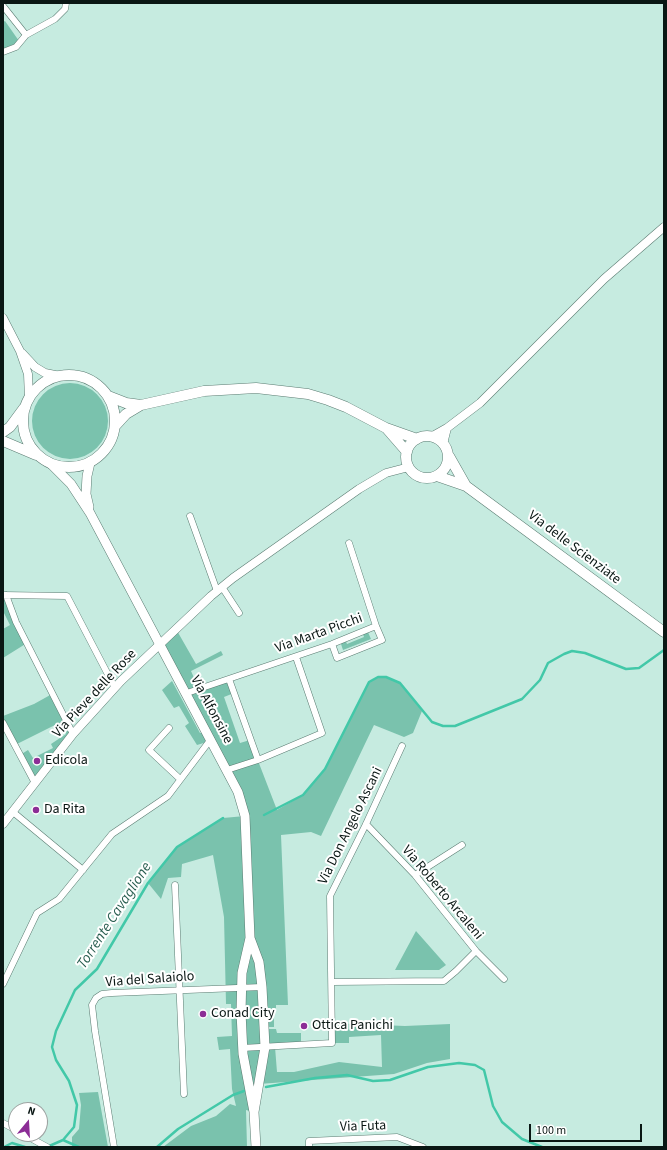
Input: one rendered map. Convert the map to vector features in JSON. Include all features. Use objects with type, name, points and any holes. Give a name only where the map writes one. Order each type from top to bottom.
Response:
[{"type":"main road","points":[[3,432],[18,417],[40,386],[60,376],[76,376],[87,379],[98,385],[108,396],[114,410],[116,426]]},
{"type":"main road","points":[[3,441],[50,463],[63,467],[73,467],[90,463],[98,458],[110,444],[116,426],[126,414],[142,405],[204,391],[256,388],[308,394],[328,400],[386,428],[417,439]]},
{"type":"main road","points":[[108,396],[126,403],[142,405]]},
{"type":"main road","points":[[28,402],[23,419],[24,431],[28,443],[41,458]]},
{"type":"main road","points":[[386,428],[407,454],[409,467],[419,476],[428,478],[438,476],[444,469],[448,456],[443,444],[432,437],[417,439],[412,442],[407,454]]},
{"type":"main road","name":"Via delle Scienziate","points":[[448,456],[466,486]]},
{"type":"main road","name":"Via Alfonsine","points":[[50,463],[71,484],[90,512],[238,792],[245,816],[250,938],[240,987],[242,1048],[254,1112],[256,1147]]},
{"type":"main road","name":"Via Alfonsine","points":[[90,463],[87,476],[86,494],[90,512]]},
{"type":"main road","name":"Via delle Scienziate","points":[[438,476],[466,486],[664,632]]},
{"type":"main road","name":"Via Alfonsine","points":[[250,938],[258,962],[262,986],[265,1047],[254,1112]]},
{"type":"street","points":[[3,52],[16,47],[26,35],[42,27],[65,9],[66,3]]},
{"type":"street","points":[[3,6],[26,35]]},
{"type":"street","points":[[432,437],[447,428],[480,403],[604,279],[664,227]]},
{"type":"street","points":[[3,318],[20,351],[28,374],[28,402]]},
{"type":"street","points":[[20,351],[35,367],[45,373],[60,376]]},
{"type":"street","points":[[443,444],[447,428]]},
{"type":"street","name":"Via Pieve delle Rose","points":[[3,824],[73,734],[115,688],[220,589],[359,489],[386,473],[409,467]]},
{"type":"street","points":[[190,516],[220,589],[239,614]]},
{"type":"street","name":"Via Marta Picchi","points":[[187,693],[332,644],[376,626],[349,543]]},
{"type":"street","points":[[73,734],[16,622],[4,595],[67,596],[115,688]]},
{"type":"street","points":[[332,644],[337,658],[382,640],[376,626]]},
{"type":"street","points":[[227,770],[258,760],[322,733],[296,656]]},
{"type":"street","points":[[229,679],[258,760]]},
{"type":"street","points":[[3,723],[35,783]]},
{"type":"street","points":[[169,728],[149,750],[180,779]]},
{"type":"street","points":[[3,984],[37,913],[60,898],[112,834],[168,796],[211,739]]},
{"type":"street","name":"Via Don Angelo Ascani","points":[[242,1048],[332,1043],[330,896],[366,824],[402,746]]},
{"type":"street","points":[[13,812],[82,870]]},
{"type":"street","name":"Via Roberto Arcaleni","points":[[332,982],[444,981],[476,951],[415,875],[366,824]]},
{"type":"street","points":[[415,875],[462,845]]},
{"type":"street","points":[[175,884],[184,1094]]},
{"type":"street","points":[[476,951],[504,979]]},
{"type":"street","name":"Via del Salaiolo","points":[[114,1147],[92,1005],[96,998],[102,994],[262,986]]},
{"type":"street","name":"Via Futa","points":[[310,1147],[309,1141],[397,1137],[423,1147]]},
{"type":"street","points":[[38,1142],[47,1147]]},
{"type":"green space","points":[[5,21],[19,41],[3,49],[3,22]]},
{"type":"green space","points":[[70,383],[84,386],[97,394],[105,407],[108,421],[105,435],[97,448],[84,456],[70,459],[56,456],[43,448],[35,435],[32,421],[35,407],[43,394],[56,386]]},
{"type":"green space","points":[[3,595],[27,643],[3,658],[3,629],[10,625],[3,611]]},
{"type":"green space","points":[[176,629],[196,664],[221,651],[223,655],[191,671],[199,689],[229,679],[234,693],[224,697],[240,743],[250,740],[277,810],[303,795],[325,769],[369,682],[378,677],[386,677],[400,683],[422,711],[413,733],[404,737],[374,725],[321,836],[311,832],[281,835],[288,1005],[276,1005],[276,1011],[263,1011],[264,1029],[276,1029],[277,1033],[301,1033],[301,1045],[275,1047],[277,1072],[294,1072],[339,1062],[382,1067],[381,1035],[349,1037],[349,1043],[332,1043],[332,1023],[405,1026],[450,1024],[450,1059],[427,1063],[394,1074],[259,1084],[254,1112],[246,1110],[247,1147],[163,1147],[191,1126],[216,1116],[230,1104],[236,1106],[232,1089],[230,1049],[219,1050],[217,1037],[232,1036],[231,1004],[226,1004],[224,917],[213,855],[182,864],[181,877],[168,878],[161,899],[148,883],[177,847],[223,818],[245,816],[238,792],[159,645]]},
{"type":"green space","points":[[367,630],[371,639],[343,650],[340,641],[345,639],[347,644],[364,637],[362,632]]},
{"type":"green space","points":[[172,681],[200,733],[202,733],[207,742],[197,745],[185,726],[189,723],[179,706],[174,708],[162,690]]},
{"type":"green space","points":[[52,694],[73,734],[35,783],[20,755],[28,750],[33,758],[53,748],[51,744],[66,734],[59,723],[15,745],[3,723],[3,716],[34,704]]},
{"type":"green space","points":[[416,931],[446,965],[439,970],[395,970]]},
{"type":"green space","points":[[268,1013],[274,1013],[274,1027],[269,1027]]},
{"type":"green space","points":[[98,1092],[108,1147],[72,1147],[72,1137],[79,1129],[81,1105],[79,1093]]},
{"type":"waterway","name":"Torrente Cavaglione","points":[[264,815],[303,795],[325,769],[369,682],[378,677],[386,677],[400,683],[432,722],[443,726],[455,726],[522,699],[540,680],[548,663],[572,651],[585,653],[626,669],[639,668],[664,650]]},
{"type":"waterway","name":"Torrente Cavaglione","points":[[47,1147],[63,1140],[74,1127],[77,1105],[69,1081],[56,1060],[52,1047],[56,1031],[75,990],[97,969],[148,883],[177,847],[223,818]]},
{"type":"waterway","points":[[266,1087],[315,1078],[347,1075],[373,1081],[390,1080],[428,1067],[459,1063],[475,1065],[484,1070],[493,1106],[502,1122],[522,1139],[542,1147]]},
{"type":"waterway","points":[[157,1147],[178,1129],[233,1095],[244,1091]]},
{"type":"waterway","points":[[63,1140],[79,1147]]},
{"type":"waterway","name":"Torrente Cavaglione","points":[[4,1147],[12,1143],[25,1147]]},
{"type":"place","name":"Edicola","points":[[37,761]]},
{"type":"place","name":"Da Rita","points":[[36,810]]},
{"type":"place","name":"Conad City","points":[[203,1014]]},
{"type":"place","name":"Ottica Panichi","points":[[304,1026]]}]
